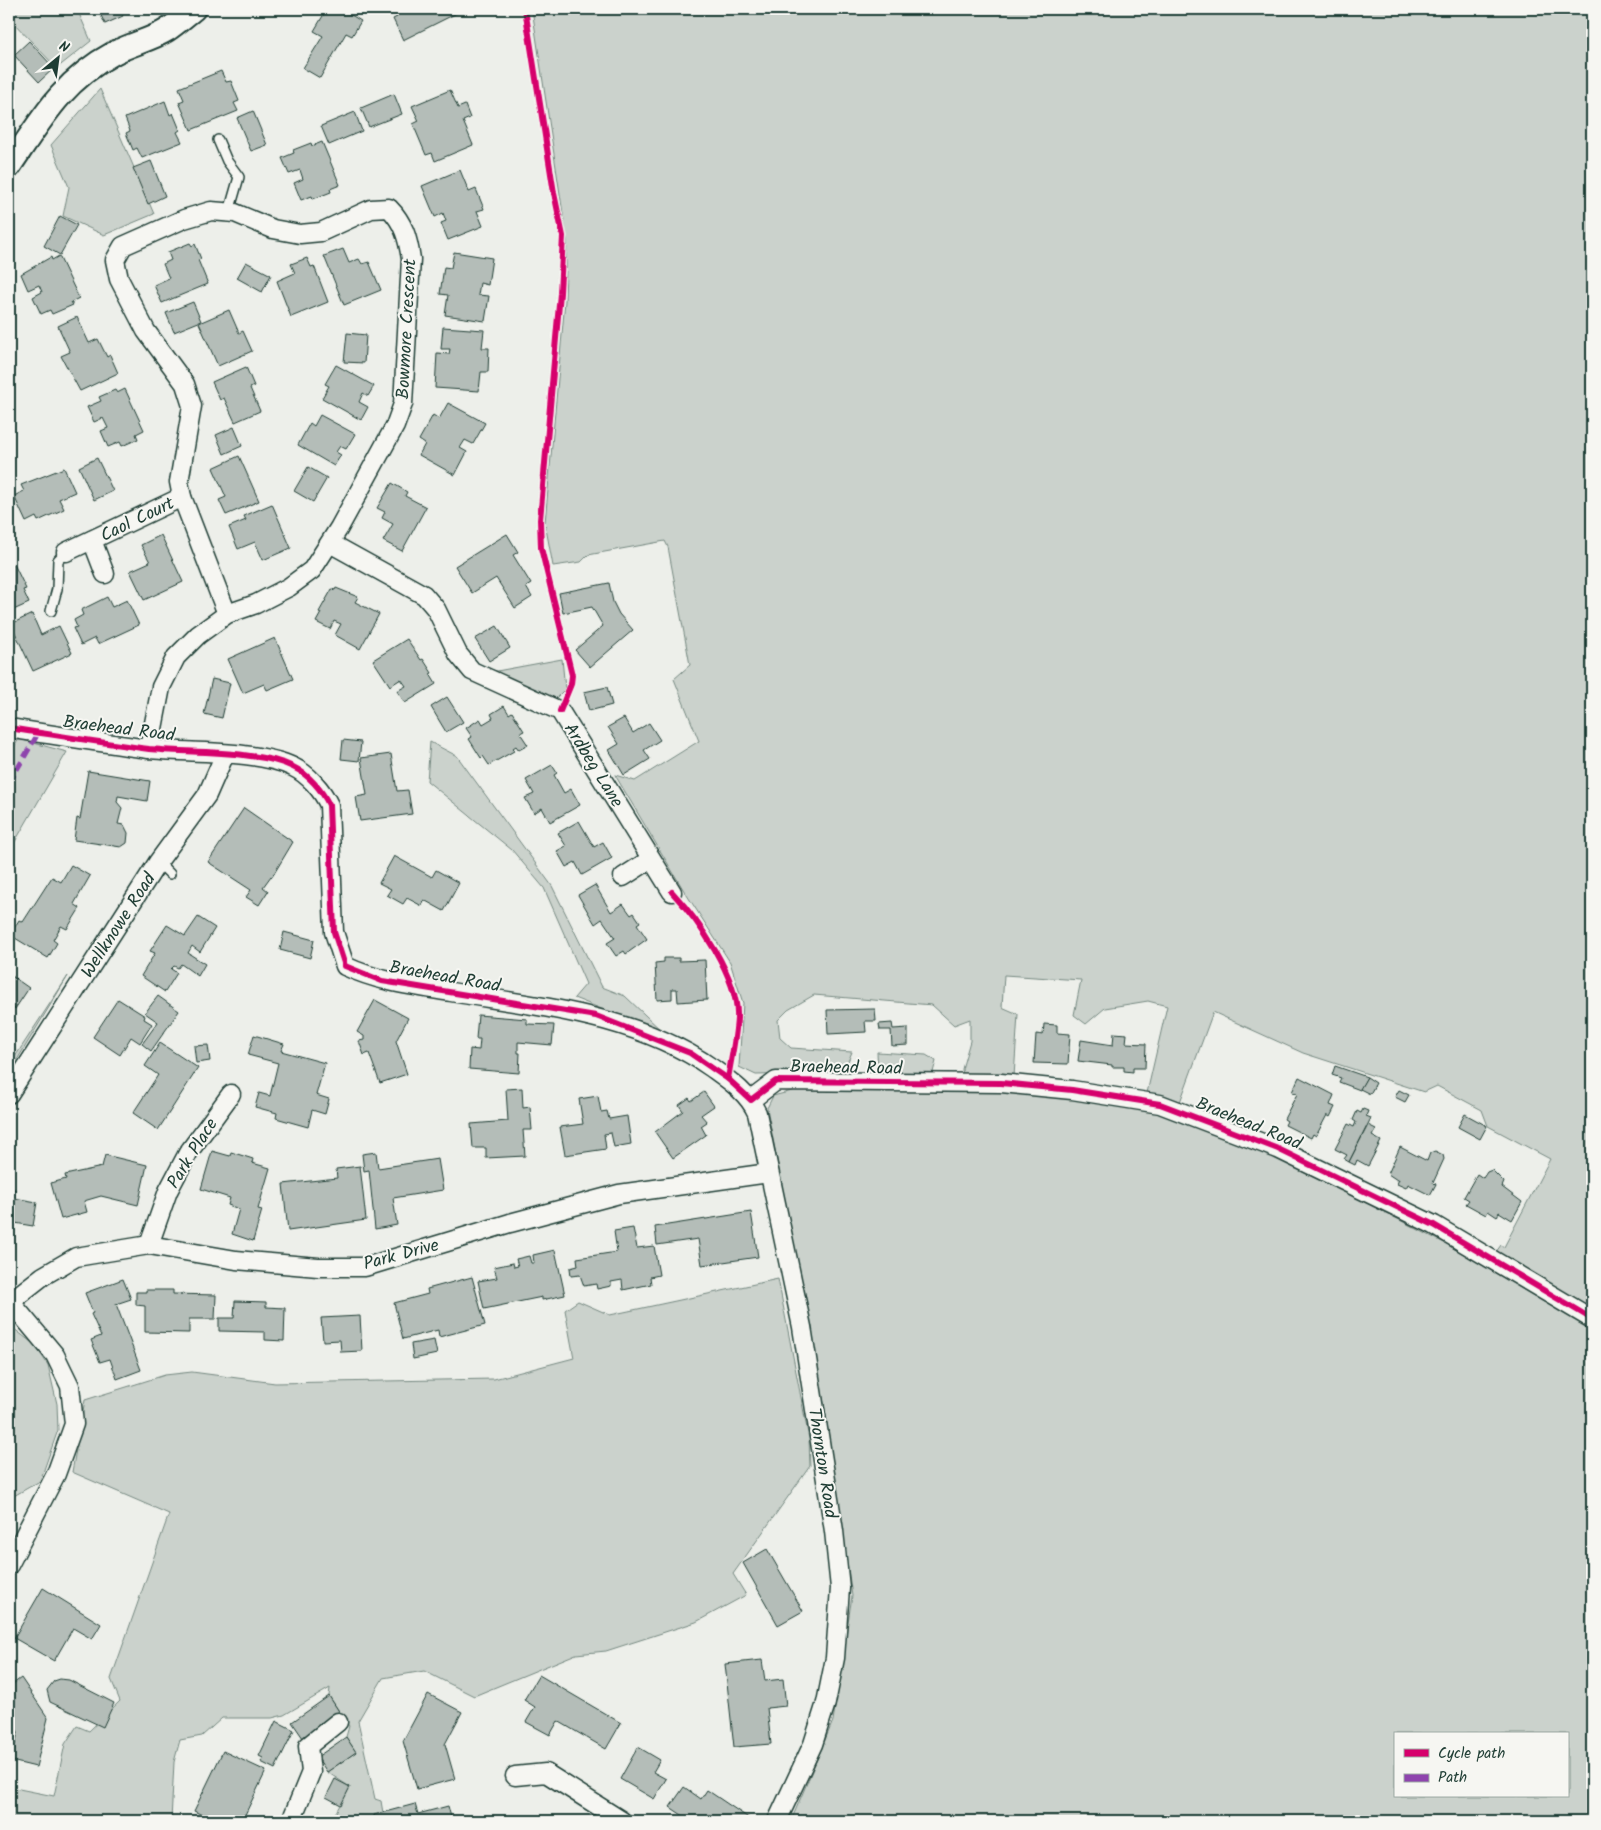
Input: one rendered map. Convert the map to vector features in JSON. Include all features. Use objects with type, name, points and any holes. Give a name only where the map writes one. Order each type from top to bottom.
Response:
[{"type":"street","points":[[9,167],[41,117],[59,95],[82,74],[114,54],[166,30],[194,9]]},
{"type":"street","name":"Bowmore Crescent","points":[[149,749],[161,687],[176,657],[198,635],[227,614],[256,604],[289,587],[312,570],[330,543],[395,426],[403,404],[411,259],[408,239],[399,219],[389,208],[371,209],[321,232],[300,234],[273,230],[235,213],[211,211],[184,219],[123,246],[115,260],[119,279],[146,331],[185,384],[192,406],[179,482],[182,497],[227,614]]},
{"type":"street","name":"Caol Court","points":[[66,552],[182,497]]},
{"type":"street","name":"Caol Court","points":[[92,540],[106,574]]},
{"type":"street","name":"Ardbeg Lane","points":[[330,543],[424,595],[436,609],[458,654],[472,671],[560,711],[672,892]]},
{"type":"street","name":"Braehead Road","points":[[9,728],[149,749],[267,759],[293,767],[311,780],[324,794],[329,805],[334,932],[345,966],[382,981],[596,1016],[690,1053],[728,1079],[751,1100],[776,1081],[1001,1083],[1072,1090],[1160,1104],[1278,1149],[1434,1225],[1592,1320]]},
{"type":"street","name":"Wellknowe Road","points":[[9,1094],[164,868],[207,795],[224,754]]},
{"type":"street","points":[[623,877],[650,859]]},
{"type":"street","name":"Park Place","points":[[150,1245],[168,1191],[188,1153],[232,1094]]},
{"type":"street","name":"Thornton Road","points":[[751,1100],[757,1113],[802,1327],[834,1531],[840,1588],[836,1658],[826,1703],[813,1744],[778,1821]]},
{"type":"street","name":"Park Drive","points":[[10,1301],[43,1276],[76,1257],[150,1245],[236,1260],[318,1267],[365,1266],[510,1223],[618,1194],[769,1173]]},
{"type":"street","points":[[9,1564],[56,1474],[74,1424],[70,1386],[55,1355],[10,1301]]},
{"type":"street","points":[[291,1821],[311,1772],[308,1746],[338,1722]]},
{"type":"street","points":[[516,1776],[546,1773],[622,1821]]},
{"type":"lane","points":[[218,140],[226,161],[239,177],[229,212]]},
{"type":"lane","points":[[51,610],[58,589],[58,560],[66,552]]},
{"type":"shaded area","points":[[9,9],[77,9],[91,41],[57,68],[9,18]]},
{"type":"shaded area","points":[[532,9],[1592,9],[1592,1311],[1496,1252],[1501,1245],[1504,1247],[1550,1159],[1488,1126],[1482,1110],[1437,1086],[1424,1092],[1303,1053],[1213,1012],[1180,1102],[1147,1093],[1167,1006],[1148,1001],[1105,1008],[1086,1024],[1074,1015],[1081,980],[1004,975],[1002,1007],[1018,1014],[1014,1077],[963,1076],[962,1069],[970,1041],[970,1019],[954,1025],[932,1005],[814,995],[788,1010],[778,1020],[780,1038],[791,1048],[852,1052],[843,1073],[756,1075],[739,1067],[743,1003],[730,962],[683,889],[615,775],[635,781],[699,741],[674,679],[690,665],[668,547],[665,541],[588,555],[581,562],[553,566],[545,523],[565,301],[567,240]]},
{"type":"shaded area","points":[[100,89],[154,214],[104,235],[63,216],[69,187],[51,145]]},
{"type":"shaded area","points":[[562,659],[565,689],[555,699],[480,667],[497,671]]},
{"type":"shaded area","points":[[19,739],[67,752],[9,852],[9,755]]},
{"type":"shaded area","points":[[430,742],[457,756],[552,886],[602,987],[625,996],[665,1034],[574,998],[586,984],[544,888],[512,850],[427,781]]},
{"type":"shaded area","points":[[68,976],[9,1073],[9,1066]]},
{"type":"shaded area","points":[[877,1052],[926,1055],[936,1061],[932,1076],[878,1072]]},
{"type":"shaded area","points":[[800,1089],[1039,1091],[1161,1109],[1287,1162],[1450,1246],[1592,1331],[1592,1821],[791,1821],[833,1721],[852,1596],[824,1403],[767,1108],[773,1096]]},
{"type":"shaded area","points":[[778,1279],[809,1439],[810,1466],[733,1574],[746,1595],[696,1622],[606,1651],[576,1654],[474,1696],[424,1671],[383,1678],[358,1721],[375,1799],[381,1801],[383,1813],[374,1815],[375,1821],[331,1821],[350,1787],[327,1772],[356,1752],[346,1737],[349,1726],[329,1696],[330,1688],[284,1715],[272,1718],[222,1718],[202,1736],[180,1740],[174,1762],[171,1821],[9,1821],[9,1787],[54,1796],[65,1744],[77,1726],[89,1731],[120,1701],[111,1679],[169,1514],[72,1472],[85,1400],[165,1375],[192,1372],[275,1383],[494,1379],[574,1358],[565,1310],[578,1301],[610,1315]]},
{"type":"shaded area","points":[[9,1325],[35,1345],[48,1365],[57,1404],[58,1430],[40,1481],[12,1497],[9,1507]]},
{"type":"building","points":[[98,9],[120,9],[123,16],[105,24]]},
{"type":"building","points":[[327,9],[344,9],[361,21],[352,36],[346,33],[320,78],[303,68],[323,36],[314,31]]},
{"type":"building","points":[[393,9],[457,9],[459,12],[403,40],[393,19],[397,17]]},
{"type":"building","points":[[29,41],[54,68],[39,82],[14,55]]},
{"type":"building","points":[[221,71],[226,82],[231,81],[239,101],[234,103],[238,111],[191,130],[179,102],[184,100],[179,88]]},
{"type":"building","points":[[450,90],[458,108],[465,105],[470,118],[463,121],[473,145],[435,161],[432,153],[426,155],[413,124],[419,121],[412,106]]},
{"type":"building","points":[[394,94],[402,114],[369,127],[361,108]]},
{"type":"building","points":[[165,101],[170,115],[173,113],[180,130],[177,132],[182,142],[142,158],[137,148],[133,150],[126,133],[130,131],[125,118]]},
{"type":"building","points":[[253,111],[267,145],[251,151],[237,118]]},
{"type":"building","points":[[355,112],[362,131],[329,145],[321,126]]},
{"type":"building","points":[[322,142],[340,185],[330,189],[331,192],[313,199],[312,196],[301,200],[294,183],[303,179],[300,170],[289,174],[282,158],[294,153],[293,150],[311,143],[312,146]]},
{"type":"building","points":[[151,161],[165,196],[148,204],[133,168]]},
{"type":"building","points":[[460,170],[469,192],[476,189],[484,209],[477,211],[483,226],[448,240],[441,223],[446,221],[443,213],[435,217],[422,186]]},
{"type":"building","points":[[60,216],[77,225],[60,255],[44,246]]},
{"type":"building","points":[[190,243],[192,246],[195,244],[201,259],[198,260],[208,284],[162,303],[154,285],[169,278],[163,264],[171,260],[168,252]]},
{"type":"building","points":[[343,249],[349,263],[359,259],[362,264],[369,262],[381,290],[344,305],[324,256]]},
{"type":"building","points":[[454,252],[492,258],[488,285],[480,283],[478,295],[489,296],[485,321],[445,315],[448,295],[440,294],[444,267],[451,268]]},
{"type":"building","points":[[59,256],[79,298],[71,302],[73,305],[52,314],[50,310],[41,314],[33,297],[42,292],[39,285],[28,290],[21,274],[51,257],[52,260]]},
{"type":"building","points":[[307,258],[311,267],[314,266],[328,302],[291,317],[277,281],[295,273],[291,264]]},
{"type":"building","points":[[246,262],[271,275],[262,292],[237,278]]},
{"type":"building","points":[[193,302],[201,321],[174,332],[166,313]]},
{"type":"building","points":[[229,310],[239,333],[243,331],[252,351],[218,366],[199,323]]},
{"type":"building","points":[[77,317],[89,343],[98,339],[107,357],[110,355],[118,373],[80,391],[61,356],[70,352],[58,326]]},
{"type":"building","points":[[443,327],[484,330],[482,348],[489,348],[488,372],[481,372],[479,391],[435,388],[437,353],[449,354],[450,349],[441,349]]},
{"type":"building","points":[[347,333],[366,335],[364,363],[344,362]]},
{"type":"building","points":[[336,365],[374,386],[368,396],[363,393],[359,402],[368,407],[361,420],[322,398],[329,386],[325,384]]},
{"type":"building","points":[[246,367],[254,386],[250,388],[260,411],[235,422],[224,398],[220,400],[212,382]]},
{"type":"building","points":[[125,389],[144,430],[136,434],[138,439],[122,446],[120,442],[108,447],[101,431],[108,428],[103,418],[94,422],[87,407],[101,401],[99,397],[115,390],[117,393]]},
{"type":"building","points":[[448,403],[485,423],[473,444],[465,440],[460,448],[467,452],[455,475],[419,455],[425,444],[419,440],[433,415],[439,419]]},
{"type":"building","points":[[320,415],[355,434],[346,449],[340,446],[336,452],[341,455],[334,466],[298,445],[310,423],[314,426]]},
{"type":"building","points":[[234,427],[242,446],[224,454],[216,435]]},
{"type":"building","points":[[239,456],[259,501],[226,515],[219,500],[226,497],[213,468]]},
{"type":"building","points":[[97,458],[113,491],[94,500],[79,467]]},
{"type":"building","points":[[308,467],[327,478],[313,502],[294,491]]},
{"type":"building","points":[[64,468],[75,492],[59,499],[64,509],[38,521],[36,517],[26,522],[14,496],[24,491],[21,485]]},
{"type":"building","points":[[392,483],[407,492],[405,496],[426,507],[402,551],[383,541],[393,524],[382,518],[385,512],[377,508]]},
{"type":"building","points":[[272,504],[291,548],[263,560],[255,542],[238,549],[229,527],[246,520],[244,516]]},
{"type":"building","points":[[507,534],[518,552],[513,555],[531,584],[526,587],[532,597],[515,608],[496,578],[472,593],[455,566]]},
{"type":"building","points":[[161,535],[183,582],[144,600],[130,571],[150,562],[141,545]]},
{"type":"building","points":[[14,564],[26,589],[23,590],[29,603],[9,612],[9,566]]},
{"type":"building","points":[[609,583],[613,602],[619,614],[633,630],[590,667],[575,650],[603,626],[592,607],[563,613],[559,593]]},
{"type":"building","points":[[336,588],[358,597],[355,602],[379,614],[360,649],[335,635],[341,624],[334,621],[330,629],[316,622],[321,613],[319,612],[332,589],[335,590]]},
{"type":"building","points":[[107,597],[112,607],[127,600],[139,625],[98,644],[95,638],[81,645],[73,628],[77,627],[74,620],[83,615],[81,610]]},
{"type":"building","points":[[32,614],[41,635],[59,626],[72,653],[33,671],[11,624]]},
{"type":"building","points":[[497,626],[510,648],[489,661],[475,639]]},
{"type":"building","points":[[275,638],[293,679],[267,690],[264,684],[243,693],[228,659]]},
{"type":"building","points":[[407,639],[421,660],[423,659],[432,673],[430,674],[436,684],[405,703],[397,691],[406,686],[401,679],[390,686],[373,660]]},
{"type":"building","points":[[212,679],[230,683],[222,718],[204,714]]},
{"type":"building","points":[[607,687],[612,705],[589,711],[584,692]]},
{"type":"building","points":[[447,697],[463,722],[446,732],[431,707]]},
{"type":"building","points":[[504,706],[509,714],[512,712],[524,731],[520,733],[528,745],[519,750],[516,746],[513,748],[514,751],[489,765],[483,756],[481,758],[469,739],[472,737],[466,728],[480,719],[483,724],[493,718],[491,714]]},
{"type":"building","points":[[624,718],[633,733],[649,723],[660,740],[644,750],[650,759],[624,775],[609,750],[619,744],[608,727]]},
{"type":"building","points":[[343,740],[361,742],[359,761],[341,759]]},
{"type":"building","points":[[391,754],[397,791],[408,790],[412,814],[360,821],[356,797],[367,795],[361,758]]},
{"type":"building","points":[[552,765],[557,773],[554,775],[564,793],[571,789],[580,805],[550,822],[542,808],[534,813],[525,798],[534,794],[526,780]]},
{"type":"building","points":[[88,771],[150,781],[147,801],[118,796],[117,802],[122,808],[118,824],[124,825],[128,833],[127,843],[121,847],[74,840],[77,818],[80,819]]},
{"type":"building","points":[[244,808],[293,842],[272,877],[263,887],[268,891],[259,905],[246,897],[251,890],[208,862]]},
{"type":"building","points":[[579,821],[594,847],[603,842],[612,858],[582,875],[575,862],[566,867],[557,851],[566,846],[558,833]]},
{"type":"building","points":[[394,856],[432,877],[436,870],[459,883],[444,911],[424,900],[422,906],[407,898],[403,904],[387,895],[391,889],[379,883]]},
{"type":"building","points":[[71,865],[90,876],[74,904],[80,908],[67,929],[61,926],[53,940],[57,943],[48,958],[10,935],[19,920],[23,922],[52,877],[61,882]]},
{"type":"building","points":[[595,885],[611,912],[623,904],[631,915],[634,913],[640,922],[637,924],[647,939],[626,954],[624,951],[616,956],[607,943],[615,938],[602,919],[595,924],[578,895]]},
{"type":"building","points":[[198,917],[215,928],[200,952],[192,946],[188,953],[205,964],[198,976],[181,964],[178,968],[174,966],[171,969],[177,973],[165,992],[141,976],[155,953],[150,951],[167,925],[185,936]]},
{"type":"building","points":[[284,932],[314,940],[310,958],[280,950]]},
{"type":"building","points":[[664,958],[679,958],[679,961],[705,960],[707,1000],[678,1002],[677,989],[672,989],[672,999],[657,1000],[655,963],[664,962]]},
{"type":"building","points":[[9,974],[29,988],[15,1009],[9,1005]]},
{"type":"building","points":[[158,996],[179,1011],[151,1051],[142,1044],[158,1022],[145,1013]]},
{"type":"building","points":[[118,999],[145,1016],[144,1019],[152,1024],[140,1043],[131,1037],[120,1055],[93,1037]]},
{"type":"building","points":[[375,1000],[408,1018],[396,1041],[407,1074],[380,1083],[369,1053],[364,1055],[359,1041],[364,1040],[364,1036],[357,1032]]},
{"type":"building","points":[[875,1009],[876,1021],[865,1021],[866,1032],[828,1034],[827,1010]]},
{"type":"building","points":[[478,1015],[527,1019],[527,1024],[554,1025],[552,1045],[518,1042],[518,1053],[520,1053],[519,1073],[469,1069],[470,1049],[479,1050],[480,1039],[476,1039]]},
{"type":"building","points":[[892,1023],[893,1029],[908,1028],[908,1045],[892,1046],[891,1030],[880,1030],[879,1024]]},
{"type":"building","points":[[1044,1024],[1057,1025],[1057,1033],[1070,1034],[1068,1064],[1034,1063],[1036,1034],[1043,1035]]},
{"type":"building","points":[[1114,1033],[1127,1034],[1126,1043],[1146,1044],[1145,1068],[1133,1068],[1133,1072],[1124,1071],[1124,1067],[1112,1067],[1112,1065],[1078,1061],[1081,1040],[1113,1045]]},
{"type":"building","points":[[254,1035],[284,1044],[281,1051],[325,1063],[316,1095],[329,1099],[325,1114],[312,1110],[308,1127],[276,1118],[277,1113],[255,1107],[259,1093],[270,1096],[278,1063],[248,1055]]},
{"type":"building","points":[[160,1043],[198,1068],[158,1130],[133,1113],[158,1075],[145,1066]]},
{"type":"building","points":[[208,1045],[210,1061],[196,1063],[194,1046]]},
{"type":"building","points":[[1335,1066],[1367,1077],[1360,1090],[1339,1082],[1341,1078],[1332,1075]]},
{"type":"building","points":[[1299,1077],[1334,1095],[1330,1105],[1335,1107],[1330,1117],[1327,1115],[1316,1136],[1313,1134],[1311,1138],[1285,1125],[1287,1121],[1284,1119],[1297,1094],[1292,1092]]},
{"type":"building","points":[[1367,1077],[1376,1083],[1370,1094],[1360,1089]]},
{"type":"building","points":[[522,1088],[523,1108],[530,1107],[532,1130],[523,1130],[525,1156],[486,1158],[486,1148],[473,1148],[471,1124],[508,1121],[506,1089]]},
{"type":"building","points":[[1399,1090],[1409,1095],[1405,1102],[1395,1097]]},
{"type":"building","points":[[704,1092],[714,1106],[701,1115],[707,1122],[701,1126],[706,1135],[673,1158],[655,1132],[683,1111],[679,1105],[689,1098],[691,1101]]},
{"type":"building","points":[[598,1096],[601,1112],[607,1111],[609,1119],[627,1116],[631,1144],[614,1147],[611,1133],[604,1134],[606,1149],[565,1155],[560,1127],[583,1124],[579,1099]]},
{"type":"building","points":[[1363,1109],[1368,1111],[1366,1116],[1371,1118],[1349,1162],[1344,1159],[1347,1155],[1335,1149],[1348,1124],[1354,1127],[1356,1122],[1353,1120],[1357,1111],[1361,1113]]},
{"type":"building","points":[[1465,1114],[1487,1126],[1480,1139],[1458,1127]]},
{"type":"building","points":[[1368,1125],[1376,1129],[1372,1136],[1381,1141],[1368,1166],[1357,1160],[1355,1165],[1349,1162]]},
{"type":"building","points":[[1400,1147],[1427,1161],[1430,1153],[1435,1151],[1443,1155],[1444,1159],[1433,1183],[1436,1184],[1430,1195],[1408,1184],[1406,1188],[1397,1184],[1399,1179],[1397,1180],[1388,1174]]},
{"type":"building","points":[[212,1151],[230,1156],[231,1152],[253,1159],[252,1163],[270,1168],[258,1209],[262,1210],[253,1241],[232,1234],[239,1209],[228,1205],[230,1198],[201,1189]]},
{"type":"building","points":[[376,1152],[378,1168],[438,1159],[443,1190],[393,1198],[397,1225],[375,1229],[369,1170],[364,1171],[362,1154]]},
{"type":"building","points":[[105,1155],[147,1165],[138,1205],[101,1196],[84,1201],[87,1212],[61,1219],[51,1183],[66,1179],[65,1175],[102,1167]]},
{"type":"building","points":[[360,1166],[366,1220],[288,1231],[283,1184],[337,1178],[336,1169]]},
{"type":"building","points":[[1492,1170],[1504,1182],[1502,1187],[1522,1202],[1512,1220],[1499,1212],[1497,1217],[1488,1211],[1486,1215],[1466,1204],[1469,1200],[1464,1197],[1477,1174],[1483,1178],[1487,1172]]},
{"type":"building","points":[[9,1188],[15,1189],[14,1198],[37,1202],[33,1226],[9,1222]]},
{"type":"building","points":[[751,1212],[758,1257],[702,1265],[698,1239],[657,1245],[655,1227]]},
{"type":"building","points":[[633,1228],[637,1248],[654,1246],[659,1275],[650,1277],[651,1284],[623,1290],[622,1280],[611,1282],[611,1286],[597,1289],[596,1284],[584,1286],[580,1275],[571,1276],[570,1268],[578,1266],[577,1258],[617,1252],[614,1231]]},
{"type":"building","points":[[555,1250],[565,1295],[542,1300],[542,1297],[484,1309],[478,1281],[497,1278],[494,1267],[513,1263],[514,1267],[518,1266],[516,1259],[529,1256],[531,1263],[534,1263],[533,1255]]},
{"type":"building","points":[[472,1277],[485,1325],[439,1337],[438,1330],[403,1339],[394,1303],[428,1294],[427,1289]]},
{"type":"building","points":[[123,1279],[131,1299],[116,1304],[141,1370],[117,1379],[110,1359],[100,1362],[91,1340],[101,1336],[91,1314],[93,1313],[85,1293]]},
{"type":"building","points":[[146,1290],[173,1290],[173,1294],[216,1295],[215,1319],[189,1319],[189,1333],[145,1332],[145,1306],[136,1305],[136,1292],[146,1292]]},
{"type":"building","points":[[235,1301],[266,1302],[266,1307],[285,1308],[284,1341],[265,1340],[265,1332],[219,1331],[219,1318],[234,1318]]},
{"type":"building","points":[[360,1316],[362,1351],[341,1352],[340,1340],[323,1341],[321,1318]]},
{"type":"building","points":[[434,1340],[437,1354],[413,1359],[411,1344]]},
{"type":"building","points":[[767,1549],[803,1611],[778,1625],[743,1563]]},
{"type":"building","points":[[43,1588],[101,1624],[92,1639],[73,1628],[54,1661],[14,1638]]},
{"type":"building","points":[[762,1660],[765,1681],[783,1679],[786,1706],[767,1708],[771,1744],[734,1747],[725,1664]]},
{"type":"building","points":[[539,1675],[621,1723],[606,1749],[558,1721],[550,1735],[526,1722],[535,1707],[524,1700]]},
{"type":"building","points":[[21,1678],[48,1718],[36,1767],[11,1761],[18,1732],[9,1719],[9,1687]]},
{"type":"building","points":[[60,1679],[69,1680],[114,1703],[103,1727],[50,1702],[47,1690],[54,1681]]},
{"type":"building","points":[[428,1694],[462,1712],[445,1744],[455,1779],[417,1789],[403,1741]]},
{"type":"building","points":[[329,1696],[340,1713],[303,1738],[292,1722]]},
{"type":"building","points":[[276,1721],[294,1730],[275,1769],[261,1762],[263,1758],[259,1756]]},
{"type":"building","points":[[346,1737],[356,1752],[327,1772],[317,1757]]},
{"type":"building","points":[[638,1747],[660,1760],[653,1772],[666,1779],[654,1799],[620,1779]]},
{"type":"building","points":[[223,1751],[266,1771],[242,1821],[214,1821],[194,1811]]},
{"type":"building","points":[[335,1779],[350,1787],[341,1805],[326,1797]]},
{"type":"building","points":[[684,1787],[701,1799],[707,1790],[750,1819],[748,1821],[691,1821],[670,1807]]},
{"type":"building","points":[[415,1804],[418,1814],[448,1806],[452,1821],[375,1821],[374,1815]]},
{"type":"marked path","points":[[9,783],[39,732]]},
{"type":"cycle path","points":[[525,9],[554,193],[563,236],[560,293],[540,520],[541,548],[572,675],[571,684],[560,711]]},
{"type":"cycle path","points":[[9,728],[149,749],[243,755],[279,762],[299,770],[314,783],[329,805],[334,932],[345,966],[382,981],[596,1016],[690,1053],[728,1079],[751,1100],[776,1081],[1001,1083],[1072,1090],[1160,1104],[1278,1149],[1434,1225],[1592,1319]]},
{"type":"cycle path","points":[[672,892],[705,934],[715,950],[731,985],[736,1002],[737,1018],[728,1079]]}]
